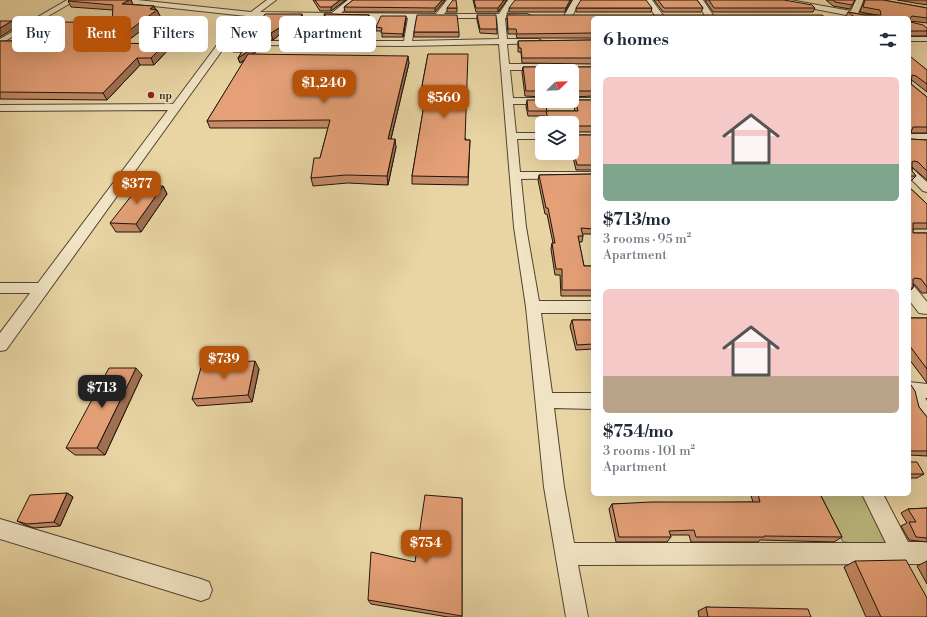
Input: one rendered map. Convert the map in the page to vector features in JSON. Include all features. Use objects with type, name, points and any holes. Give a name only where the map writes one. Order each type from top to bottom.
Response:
[{"type":"street","points":[[0,42],[72,0]]},
{"type":"street","points":[[117,0],[253,14],[538,16]]},
{"type":"street","points":[[253,14],[272,0]]},
{"type":"street","points":[[334,15],[352,0]]},
{"type":"street","points":[[438,16],[450,0]]},
{"type":"street","points":[[512,0],[501,16],[520,228],[533,307],[554,487],[577,617]]},
{"type":"street","points":[[568,16],[577,0]]},
{"type":"street","points":[[648,0],[659,16]]},
{"type":"street","points":[[699,0],[709,15]]},
{"type":"street","points":[[778,0],[810,3],[864,16]]},
{"type":"street","points":[[854,14],[860,0]]},
{"type":"street","points":[[810,3],[822,16]]},
{"type":"street","points":[[376,20],[378,16]]},
{"type":"street","points":[[406,44],[410,37],[412,16]]},
{"type":"street","points":[[911,39],[927,38]]},
{"type":"street","points":[[376,44],[548,41]]},
{"type":"street","points":[[0,345],[174,107],[216,52]]},
{"type":"street","points":[[505,67],[535,68]]},
{"type":"street","points":[[508,101],[591,101]]},
{"type":"street","points":[[0,108],[174,107]]},
{"type":"street","points":[[511,136],[535,136]]},
{"type":"street","points":[[911,137],[927,137]]},
{"type":"street","points":[[911,173],[926,186]]},
{"type":"street","points":[[515,176],[591,175]]},
{"type":"street","points":[[911,185],[926,186]]},
{"type":"street","points":[[0,288],[41,288]]},
{"type":"street","points":[[911,293],[920,309]]},
{"type":"street","points":[[533,307],[591,307]]},
{"type":"street","points":[[915,390],[927,416]]},
{"type":"street","points":[[544,400],[591,402]]},
{"type":"street","points":[[873,496],[902,553]]},
{"type":"street","points":[[0,529],[201,590]]},
{"type":"street","points":[[565,554],[927,553]]},
{"type":"shaded area","points":[[821,496],[866,496],[891,546],[843,542]]},
{"type":"building","points":[[129,0],[122,4],[154,6],[150,9],[157,10],[149,16],[139,16],[139,23],[131,29],[131,16],[112,16],[113,5],[68,1]]},
{"type":"building","points":[[315,0],[340,0],[331,7],[320,7]]},
{"type":"building","points":[[353,0],[442,0],[435,8],[344,7]]},
{"type":"building","points":[[453,0],[456,0],[457,8],[447,8]]},
{"type":"building","points":[[474,0],[504,0],[498,8],[476,8]]},
{"type":"building","points":[[515,0],[570,0],[566,8],[509,8]]},
{"type":"building","points":[[581,0],[646,0],[652,8],[576,8]]},
{"type":"building","points":[[658,0],[697,0],[703,8],[664,8]]},
{"type":"building","points":[[709,0],[784,0],[812,5],[815,8],[714,8]]},
{"type":"building","points":[[833,0],[855,0],[852,5],[835,2]]},
{"type":"building","points":[[865,0],[883,0],[927,8],[927,18],[912,16],[853,16],[848,12],[864,15],[881,15],[880,10],[863,7]]},
{"type":"building","points":[[265,14],[302,14],[301,16],[279,16],[279,28],[271,33],[271,16],[264,16]]},
{"type":"building","points":[[324,14],[369,15],[368,16],[325,16]]},
{"type":"building","points":[[417,15],[457,15],[459,32],[414,32]]},
{"type":"building","points":[[477,15],[496,15],[497,29],[480,29]]},
{"type":"building","points":[[507,15],[823,16],[591,16],[591,33],[517,34],[516,29],[508,29]]},
{"type":"building","points":[[381,16],[406,16],[403,34],[381,33],[382,28],[376,27]]},
{"type":"building","points":[[0,21],[12,21],[0,28]]},
{"type":"building","points":[[65,22],[73,22],[73,52],[131,52],[131,43],[139,44],[139,52],[157,52],[151,58],[137,58],[103,93],[0,92],[0,41],[12,41],[12,52],[65,52]]},
{"type":"building","points":[[911,22],[923,25],[927,28],[927,31],[911,31]]},
{"type":"building","points":[[591,40],[591,58],[522,58],[521,48],[519,48],[518,41]]},
{"type":"building","points":[[242,52],[247,52],[238,58]]},
{"type":"building","points":[[248,54],[408,56],[388,139],[395,139],[387,176],[346,175],[311,178],[314,158],[320,158],[330,120],[207,121]]},
{"type":"building","points":[[428,54],[468,54],[465,140],[470,140],[468,177],[412,176],[427,87],[422,86]]},
{"type":"building","points":[[911,57],[927,70],[927,84],[916,76],[912,75],[911,84]]},
{"type":"building","points":[[523,67],[535,67],[535,91],[526,91]]},
{"type":"building","points":[[579,67],[591,67],[591,91],[579,91]]},
{"type":"building","points":[[911,84],[927,97],[927,127],[913,127],[911,132]]},
{"type":"building","points":[[527,100],[535,100],[535,108],[546,108],[547,111],[528,111]]},
{"type":"building","points":[[579,100],[591,100],[591,126],[579,126],[579,116],[547,116],[546,111],[578,111]]},
{"type":"building","points":[[579,135],[591,135],[591,165],[577,165],[576,160],[579,160]]},
{"type":"building","points":[[911,139],[927,140],[927,171],[918,162],[914,161],[912,162],[912,171],[916,176],[911,176]]},
{"type":"building","points":[[591,174],[591,229],[581,228],[583,236],[578,236],[584,266],[591,266],[591,290],[562,290],[562,269],[556,269],[552,243],[555,243],[548,208],[546,208],[539,175]]},
{"type":"building","points":[[139,186],[163,186],[136,224],[110,223]]},
{"type":"building","points":[[911,189],[927,204],[927,223],[913,223],[913,233],[927,233],[927,287],[921,279],[915,278],[913,279],[913,288],[911,288]]},
{"type":"building","points":[[911,318],[927,318],[927,369],[911,348]]},
{"type":"building","points":[[572,320],[591,320],[591,344],[577,345]]},
{"type":"building","points":[[255,361],[248,395],[192,399],[202,364]]},
{"type":"building","points":[[109,368],[136,368],[97,448],[66,448]]},
{"type":"building","points":[[911,385],[915,391],[919,407],[927,417],[927,451],[911,451]]},
{"type":"building","points":[[911,462],[917,462],[924,474],[911,474]]},
{"type":"building","points":[[67,493],[54,522],[27,524],[17,521],[30,495]]},
{"type":"building","points":[[425,495],[462,498],[462,616],[368,600],[371,552],[415,562]]},
{"type":"building","points":[[758,496],[821,496],[842,537],[696,537],[694,530],[669,531],[671,537],[619,537],[612,504],[651,502],[760,502]]},
{"type":"building","points":[[927,508],[927,538],[916,537],[909,522],[916,522],[908,509]]},
{"type":"building","points":[[906,560],[927,598],[927,617],[881,617],[855,561]]},
{"type":"building","points":[[706,607],[808,609],[811,617],[708,617]]},
{"type":"place","name":"np","points":[[151,95]]}]
